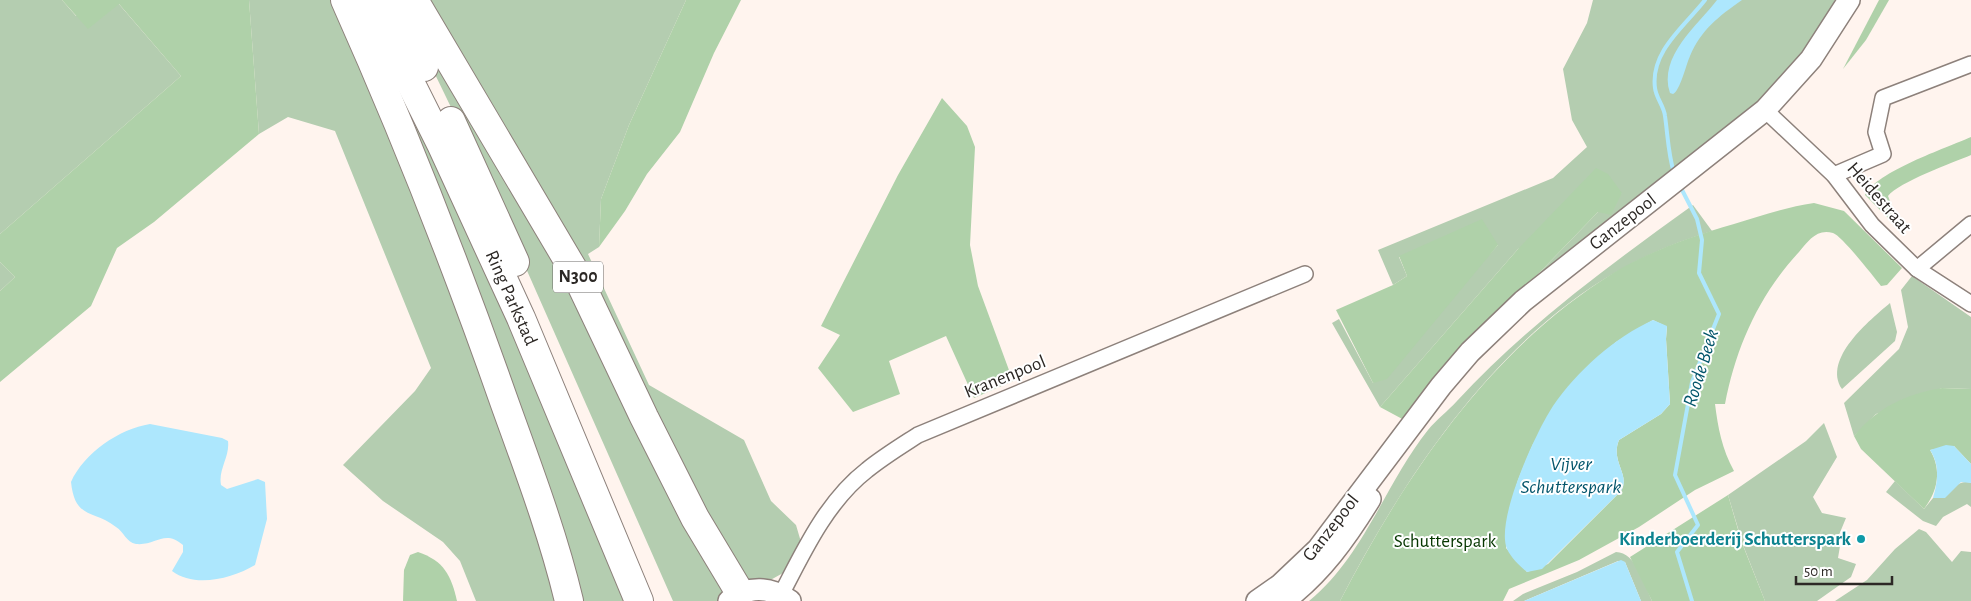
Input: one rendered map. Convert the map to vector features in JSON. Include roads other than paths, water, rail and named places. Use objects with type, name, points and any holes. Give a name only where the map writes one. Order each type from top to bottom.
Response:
[{"type":"highway","points":[[345,0],[422,184],[478,326],[522,453],[569,601]]},
{"type":"highway","name":"Ring Parkstad","points":[[369,0],[441,144],[521,318],[640,601]]},
{"type":"highway","name":"Ring Parkstad","points":[[390,0],[480,182],[660,601]]},
{"type":"highway","name":"N300","points":[[414,0],[576,274],[644,417],[735,597]]},
{"type":"main road","name":"Ganzepool","points":[[1257,601],[1280,585],[1318,549],[1441,386],[1496,326],[1523,301],[1765,110],[1812,59],[1849,0]]},
{"type":"main road","name":"Ganzepool","points":[[1284,601],[1319,570],[1345,539],[1374,492],[1397,446]]},
{"type":"main road","points":[[735,597],[757,589],[786,598]]},
{"type":"street","points":[[1834,175],[1883,154],[1876,132],[1884,98],[1971,64]]},
{"type":"street","name":"Heidestraat","points":[[1765,110],[1834,175],[1872,225],[1917,269],[1971,304]]},
{"type":"street","points":[[1917,269],[1971,224]]},
{"type":"street","name":"Kranenpool","points":[[786,598],[815,531],[837,501],[866,470],[918,435],[1306,274]]},
{"type":"water","points":[[1717,0],[1742,0],[1718,18],[1705,31],[1694,47],[1676,92],[1670,93],[1668,79],[1670,66],[1675,54],[1682,42]]},
{"type":"water","name":"Vijver Schutterspark","points":[[1653,320],[1667,326],[1670,404],[1661,414],[1619,440],[1617,455],[1624,479],[1621,491],[1542,569],[1527,572],[1509,553],[1505,536],[1512,498],[1519,476],[1537,435],[1553,406],[1585,368],[1611,345]]},
{"type":"water","points":[[150,424],[222,438],[228,441],[221,479],[221,485],[227,489],[258,479],[265,482],[267,519],[255,565],[224,578],[213,580],[191,579],[181,576],[172,571],[183,552],[183,545],[176,540],[165,538],[143,544],[133,543],[108,521],[86,512],[76,503],[71,482],[84,461],[115,437],[126,431]]},
{"type":"water","points":[[1946,445],[1954,446],[1971,464],[1971,483],[1961,482],[1945,498],[1933,498],[1937,468],[1930,450]]},
{"type":"water","points":[[1621,560],[1625,562],[1641,601],[1524,601]]},
{"type":"waterway","name":"Roode Beek","points":[[1674,173],[1669,152],[1664,112],[1655,88],[1655,75],[1658,62],[1664,50],[1705,0]]},
{"type":"waterway","name":"Roode Beek","points":[[1680,186],[1697,219],[1702,240],[1699,273],[1719,314],[1692,382],[1675,475],[1698,525],[1677,552],[1692,601]]},
{"type":"place","name":"Kinderboerderij Schutterspark","points":[[1861,539]]},
{"type":"park label","name":"Schutterspark","points":[[1445,541]]}]
